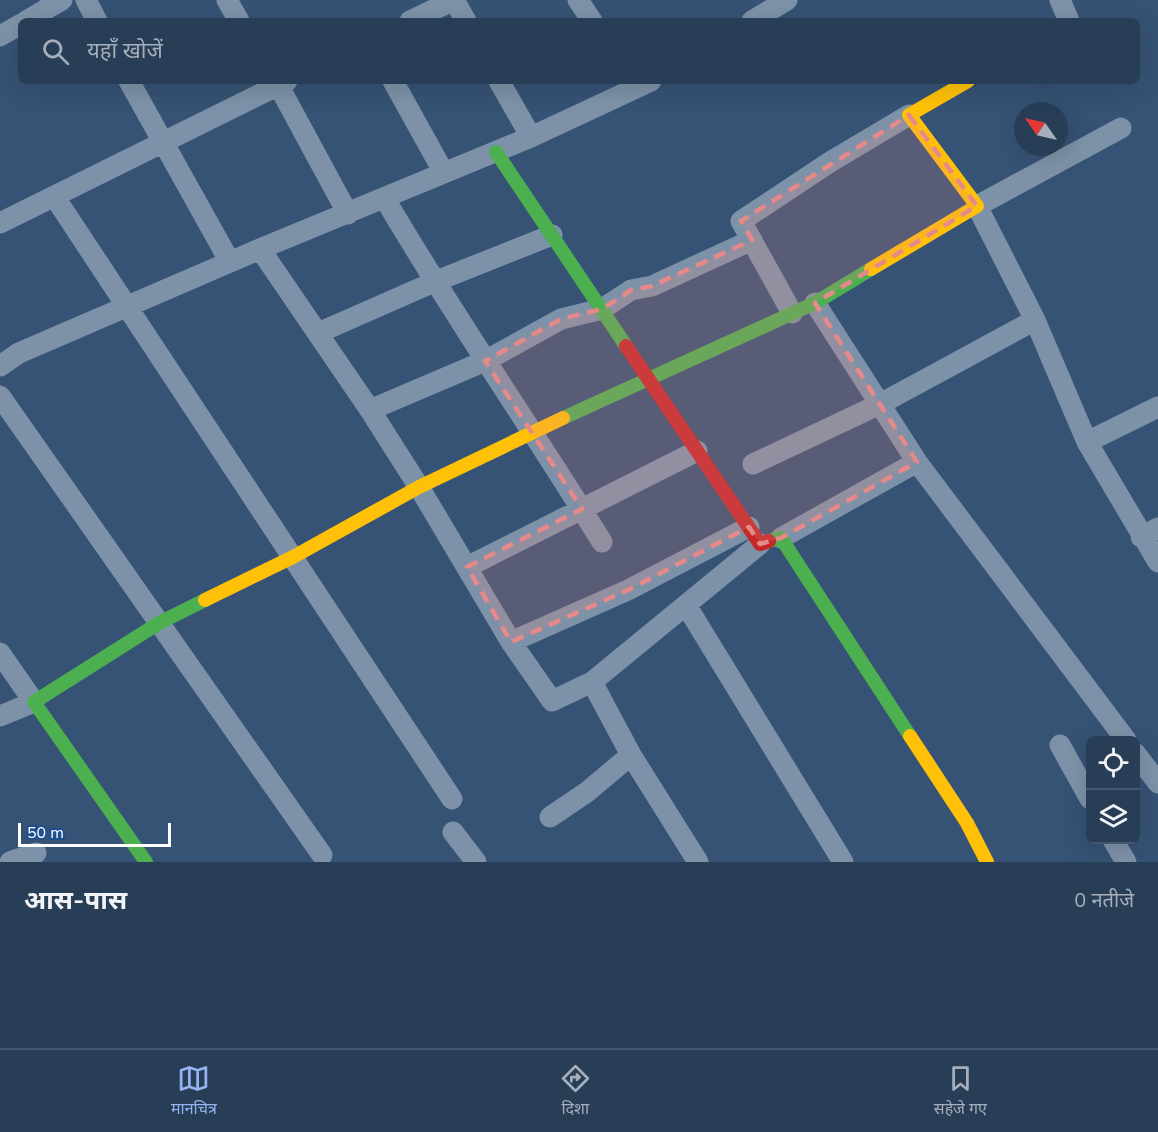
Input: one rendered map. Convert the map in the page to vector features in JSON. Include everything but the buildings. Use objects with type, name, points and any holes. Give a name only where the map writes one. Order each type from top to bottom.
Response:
[{"type":"street","points":[[31,18],[62,0]]},
{"type":"street","points":[[86,0],[95,18]]},
{"type":"street","points":[[227,0],[237,18]]},
{"type":"street","points":[[416,18],[454,0],[464,18]]},
{"type":"street","points":[[578,0],[590,18]]},
{"type":"street","points":[[759,11],[787,0]]},
{"type":"street","points":[[1060,0],[1068,18]]},
{"type":"street","points":[[0,36],[18,26]]},
{"type":"street","points":[[131,84],[230,262]]},
{"type":"street","points":[[0,223],[276,84]]},
{"type":"street","points":[[281,84],[348,214]]},
{"type":"street","points":[[395,84],[444,173]]},
{"type":"street","points":[[501,84],[531,137]]},
{"type":"street","points":[[0,366],[19,353],[260,249],[531,137],[640,84]]},
{"type":"street","points":[[792,313],[741,221],[830,162],[963,84]]},
{"type":"street","points":[[909,115],[976,206],[1035,320],[1087,442],[1150,532],[1158,562]]},
{"type":"street","points":[[0,716],[34,702],[159,623],[292,557],[419,487],[648,378],[815,303],[976,206],[1121,128]]},
{"type":"street","points":[[496,152],[754,536]]},
{"type":"street","points":[[54,196],[452,799]]},
{"type":"street","points":[[385,199],[434,282],[534,432],[602,542]]},
{"type":"street","points":[[318,333],[434,282],[552,235]]},
{"type":"street","points":[[370,410],[485,361],[561,319],[602,309],[632,290],[652,286],[752,240]]},
{"type":"street","points":[[260,249],[370,410],[419,487],[511,642],[552,701],[592,682],[686,605],[754,536]]},
{"type":"street","points":[[815,303],[917,462],[1122,736]]},
{"type":"street","points":[[753,464],[880,404],[1035,320]]},
{"type":"street","points":[[0,396],[322,855]]},
{"type":"street","points":[[1087,442],[1158,407]]},
{"type":"street","points":[[467,567],[697,451]]},
{"type":"street","points":[[511,642],[754,536],[781,538],[917,462]]},
{"type":"street","points":[[781,538],[966,823],[987,862]]},
{"type":"street","points":[[686,605],[843,862]]},
{"type":"street","points":[[0,653],[146,862]]},
{"type":"street","points":[[592,682],[632,755],[698,862]]},
{"type":"street","points":[[1060,745],[1086,792]]},
{"type":"street","points":[[550,817],[632,755]]},
{"type":"street","points":[[1140,759],[1158,783]]},
{"type":"street","points":[[453,832],[476,862]]},
{"type":"street","points":[[1115,844],[1126,862]]},
{"type":"street","points":[[10,862],[36,853]]},
{"type":"highlighted area","points":[[909,115],[977,206],[815,303],[917,462],[781,538],[760,544],[749,527],[628,590],[511,642],[467,567],[582,509],[485,361],[561,319],[602,309],[631,290],[652,286],[752,240],[741,221]]},
{"type":"traffic: fast","points":[[496,152],[626,346]]},
{"type":"traffic: fast","points":[[563,418],[815,303],[871,269]]},
{"type":"traffic: fast","points":[[769,541],[781,538],[910,736]]},
{"type":"traffic: fast","points":[[146,862],[34,702],[159,623],[205,600]]},
{"type":"traffic: slow","points":[[871,269],[977,206],[909,115],[963,84]]},
{"type":"traffic: slow","points":[[205,600],[293,557],[419,487],[563,418]]},
{"type":"traffic: slow","points":[[910,736],[967,823],[987,862]]},
{"type":"traffic: jam","points":[[626,346],[760,544],[769,541]]}]
